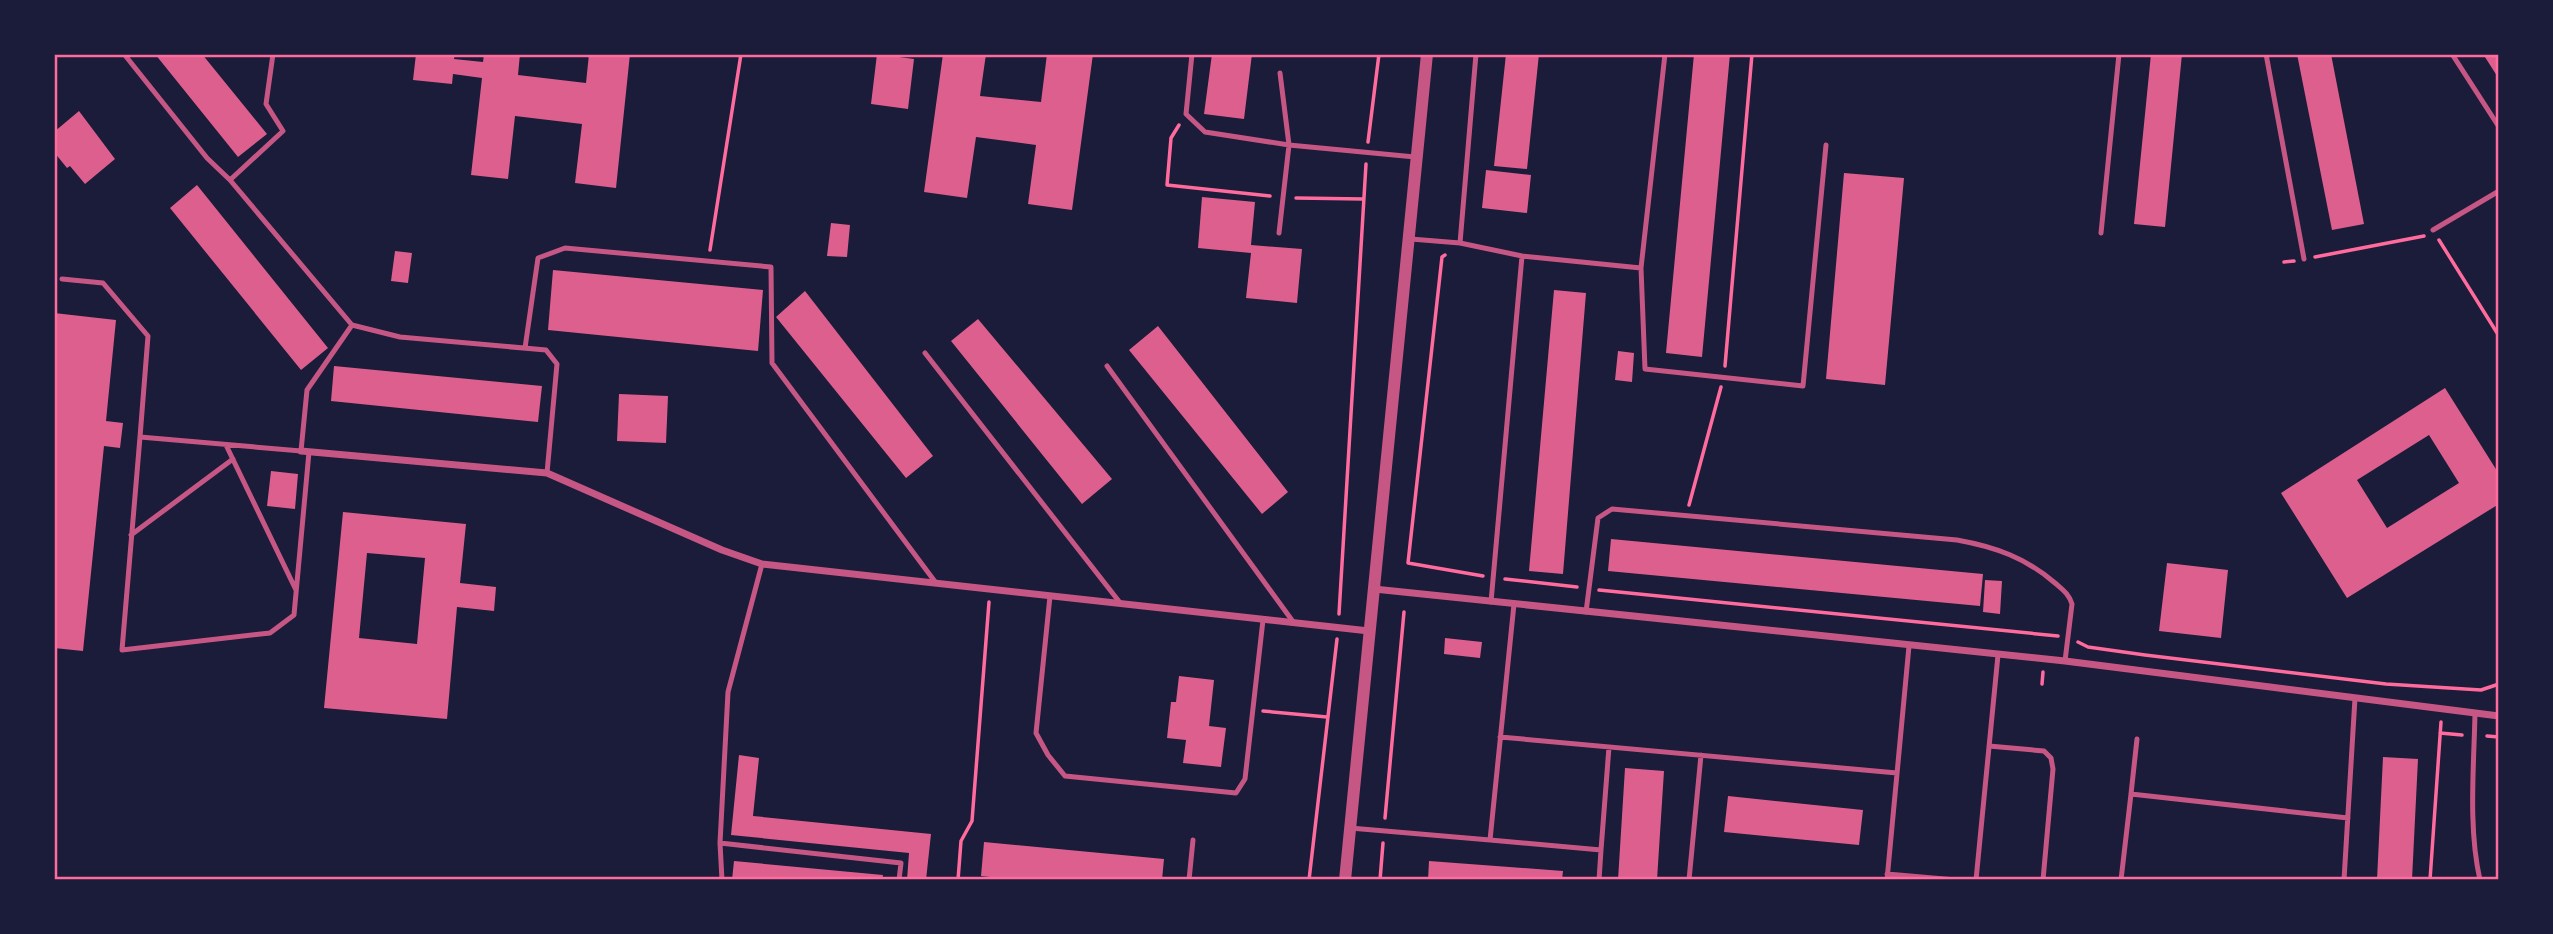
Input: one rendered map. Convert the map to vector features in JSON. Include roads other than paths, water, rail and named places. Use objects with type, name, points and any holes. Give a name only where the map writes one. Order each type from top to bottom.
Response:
[{"type":"street","points":[[1345,880],[1427,54]]},
{"type":"street","points":[[305,452],[547,473],[722,550],[762,564],[1369,631]]},
{"type":"street","points":[[1374,589],[2065,661],[2499,716]]},
{"type":"lane","points":[[124,54],[207,158],[230,180],[352,325],[400,337],[546,350],[557,364],[547,473]]},
{"type":"lane","points":[[230,180],[283,131],[266,104],[273,54]]},
{"type":"lane","points":[[1192,54],[1186,114],[1205,132],[1289,145],[1415,157]]},
{"type":"lane","points":[[1460,243],[1476,54]]},
{"type":"lane","points":[[1665,54],[1641,268],[1645,369],[1802,386],[1826,145]]},
{"type":"lane","points":[[2101,233],[2119,54]]},
{"type":"lane","points":[[2266,54],[2304,259]]},
{"type":"lane","points":[[2452,54],[2499,127]]},
{"type":"lane","points":[[1279,233],[1289,145],[1280,73]]},
{"type":"lane","points":[[2433,230],[2499,191]]},
{"type":"lane","points":[[1408,238],[1460,243],[1522,256],[1641,268]]},
{"type":"lane","points":[[525,348],[538,258],[565,248],[771,267],[772,363],[936,583]]},
{"type":"lane","points":[[1491,602],[1522,256]]},
{"type":"lane","points":[[62,279],[103,283],[148,336],[122,650],[270,633],[294,615],[307,390],[352,325]]},
{"type":"lane","points":[[925,353],[1121,604]]},
{"type":"lane","points":[[1107,366],[1294,623]]},
{"type":"lane","points":[[140,437],[305,452]]},
{"type":"lane","points":[[226,445],[296,590]]},
{"type":"lane","points":[[131,535],[233,459]]},
{"type":"lane","points":[[1586,612],[1598,518],[1612,509],[1982,544],[2016,555],[2036,567],[2069,596],[2072,604],[2065,661]]},
{"type":"lane","points":[[722,880],[720,843],[728,692],[762,564]]},
{"type":"lane","points":[[1050,596],[1036,733],[1048,755],[1065,776],[1236,793],[1245,779],[1263,620]]},
{"type":"lane","points":[[1490,841],[1514,604]]},
{"type":"lane","points":[[1909,646],[1887,877],[1956,880]]},
{"type":"lane","points":[[1976,880],[1998,655]]},
{"type":"lane","points":[[2344,880],[2355,698]]},
{"type":"lane","points":[[2475,713],[2474,799],[2480,880]]},
{"type":"lane","points":[[1500,737],[1897,773]]},
{"type":"lane","points":[[2120,880],[2137,739]]},
{"type":"lane","points":[[1989,746],[2044,751],[2051,758],[2053,769],[2043,880]]},
{"type":"lane","points":[[1599,880],[1609,747]]},
{"type":"lane","points":[[1689,880],[1701,755]]},
{"type":"lane","points":[[2131,794],[2348,818]]},
{"type":"lane","points":[[1350,828],[1601,850]]},
{"type":"lane","points":[[1189,880],[1193,840]]},
{"type":"lane","points":[[720,843],[901,863],[899,880]]}]
